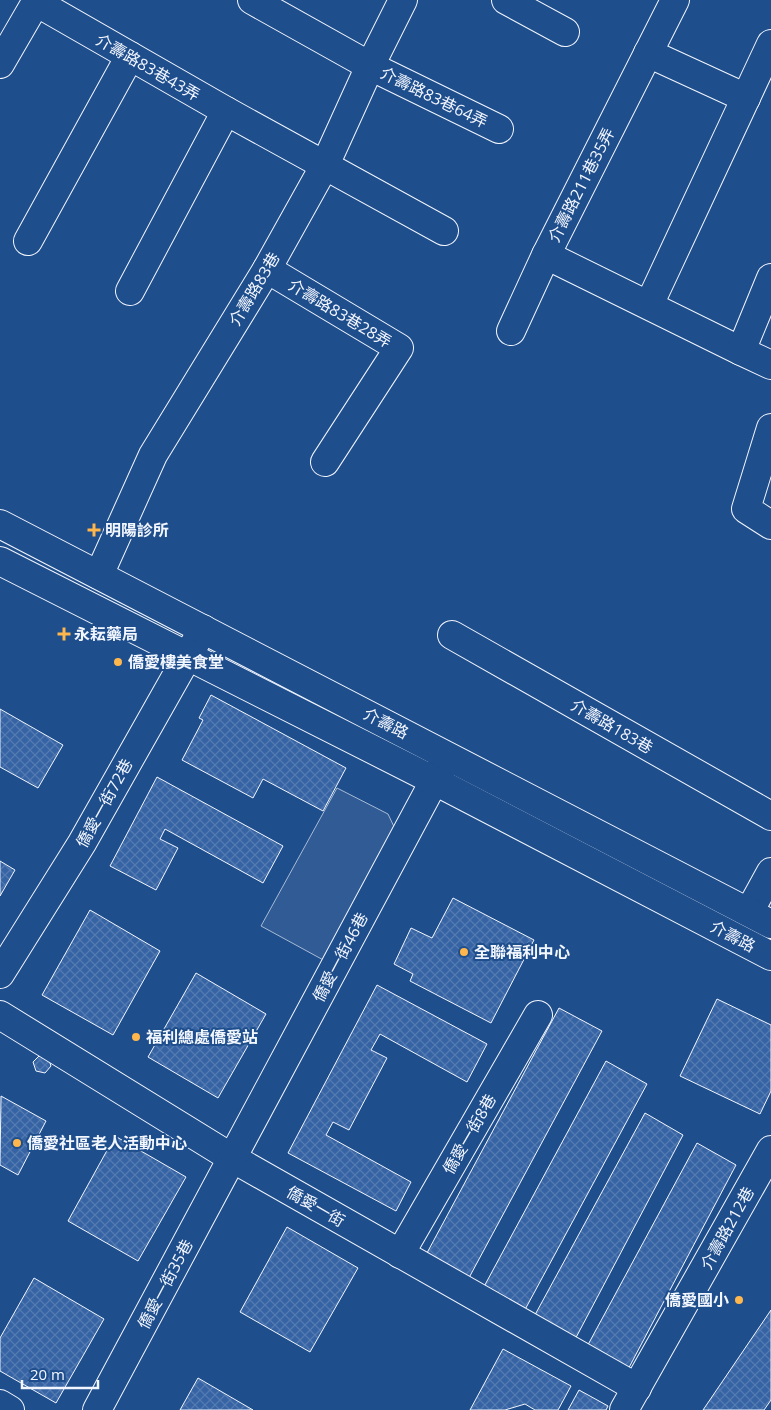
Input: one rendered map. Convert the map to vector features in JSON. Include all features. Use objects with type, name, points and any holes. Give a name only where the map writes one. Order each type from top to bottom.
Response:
[{"type":"main road","name":"介壽路83巷64弄","points":[[252,0],[370,66],[499,129]]},
{"type":"main road","name":"介壽路83巷","points":[[99,575],[153,455],[267,269],[325,164],[403,0]]},
{"type":"main road","points":[[506,0],[565,32]]},
{"type":"main road","name":"介壽路211巷35弄","points":[[675,0],[546,255],[771,364]]},
{"type":"main road","name":"介壽路83巷43弄","points":[[0,64],[36,2],[226,111],[325,164],[444,232]]},
{"type":"main road","points":[[648,305],[771,44]]},
{"type":"main road","points":[[648,53],[746,98]]},
{"type":"main road","points":[[28,241],[130,56]]},
{"type":"main road","points":[[130,291],[226,111]]},
{"type":"main road","points":[[512,331],[546,255]]},
{"type":"main road","name":"介壽路83巷28弄","points":[[267,269],[399,348],[325,462]]},
{"type":"main road","points":[[741,351],[771,278]]},
{"type":"main road","points":[[771,428],[746,509],[771,525]]},
{"type":"main road","name":"介壽路","points":[[0,524],[760,918]]},
{"type":"main road","name":"介壽路","points":[[0,561],[435,781],[771,956]]},
{"type":"main road","name":"僑愛一街72巷","points":[[0,974],[82,843],[203,628]]},
{"type":"main road","name":"介壽路183巷","points":[[452,635],[771,816]]},
{"type":"main road","name":"僑愛一街46巷","points":[[232,1158],[448,756]]},
{"type":"main road","points":[[760,918],[771,872]]},
{"type":"main road","name":"僑愛一街","points":[[0,1015],[232,1158],[400,1254],[631,1399]]},
{"type":"main road","name":"僑愛一街8巷","points":[[400,1254],[538,1015]]},
{"type":"main road","name":"介壽路212巷","points":[[631,1399],[771,1150]]},
{"type":"main road","name":"僑愛一街35巷","points":[[97,1410],[232,1158]]},
{"type":"main road","points":[[0,1404],[10,1410]]},
{"type":"shaded area","points":[[337,788],[388,814],[397,833],[327,962],[261,926]]},
{"type":"building","points":[[211,695],[346,768],[323,811],[263,779],[253,798],[182,760],[203,720],[199,718]]},
{"type":"building","points":[[0,709],[63,745],[38,788],[0,767]]},
{"type":"building","points":[[157,777],[283,846],[263,883],[165,829],[160,839],[178,848],[156,890],[110,866]]},
{"type":"building","points":[[0,861],[15,870],[0,896]]},
{"type":"building","name":"全聯福利中心","points":[[453,898],[534,940],[491,1023],[410,981],[413,974],[394,964],[411,928],[432,938]]},
{"type":"building","points":[[90,910],[160,951],[113,1035],[42,995]]},
{"type":"building","points":[[196,973],[266,1014],[218,1098],[148,1057]]},
{"type":"building","points":[[377,985],[487,1044],[467,1082],[380,1034],[371,1050],[387,1058],[349,1130],[333,1122],[326,1135],[411,1182],[396,1211],[288,1153]]},
{"type":"building","points":[[717,999],[771,1025],[771,1091],[760,1114],[680,1076]]},
{"type":"building","points":[[559,1008],[602,1031],[464,1287],[421,1264]]},
{"type":"building","points":[[39,1056],[48,1057],[51,1066],[45,1073],[36,1071],[33,1062]]},
{"type":"building","points":[[606,1061],[647,1084],[521,1317],[480,1294]]},
{"type":"building","name":"僑愛社區老人活動中心","points":[[1,1096],[46,1121],[18,1175],[0,1165]]},
{"type":"building","points":[[645,1113],[683,1135],[571,1347],[530,1324]]},
{"type":"building","points":[[115,1136],[186,1177],[138,1261],[68,1221]]},
{"type":"building","points":[[697,1143],[736,1165],[624,1377],[583,1354]]},
{"type":"building","points":[[287,1227],[358,1268],[310,1352],[240,1312]]},
{"type":"building","points":[[34,1278],[104,1319],[56,1403],[0,1371],[0,1338]]},
{"type":"building","points":[[771,1310],[771,1400],[764,1410],[703,1410]]},
{"type":"building","points":[[503,1349],[571,1386],[558,1410],[535,1410],[525,1404],[505,1410],[470,1410]]},
{"type":"building","points":[[198,1378],[253,1410],[180,1410]]},
{"type":"building","points":[[579,1390],[608,1406],[606,1410],[568,1410]]},
{"type":"place","name":"明陽診所","points":[[94,530]]},
{"type":"place","name":"永耘藥局","points":[[64,634]]},
{"type":"place","name":"僑愛樓美食堂","points":[[118,662]]},
{"type":"place","name":"全聯福利中心","points":[[464,952]]},
{"type":"place","name":"福利總處僑愛站","points":[[136,1037]]},
{"type":"place","name":"僑愛社區老人活動中心","points":[[17,1143]]},
{"type":"place","name":"僑愛國小","points":[[739,1300]]}]
